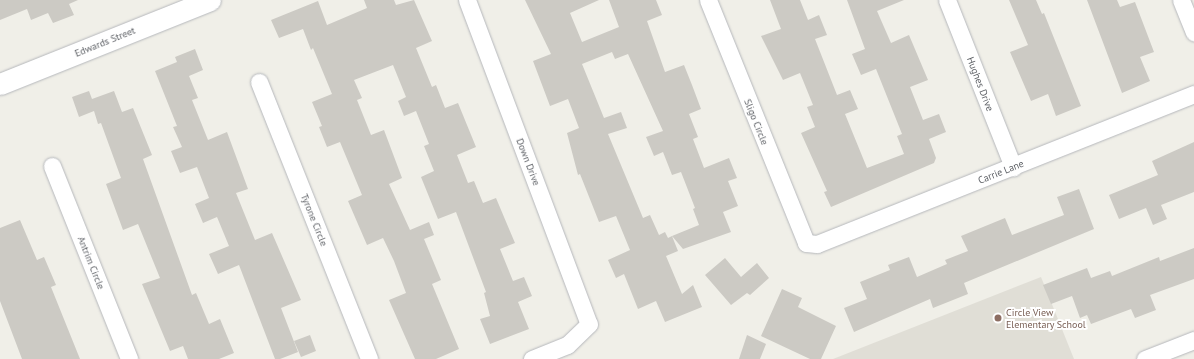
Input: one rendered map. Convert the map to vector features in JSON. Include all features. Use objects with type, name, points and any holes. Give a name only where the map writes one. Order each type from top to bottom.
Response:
[{"type":"street","name":"Edwards Street","points":[[0,84],[210,0]]},
{"type":"street","name":"Down Drive","points":[[467,0],[589,324],[567,345],[532,359]]},
{"type":"street","name":"Sligo Circle","points":[[708,0],[806,243]]},
{"type":"street","name":"Hughes Drive","points":[[947,0],[1013,167]]},
{"type":"street","points":[[1181,0],[1194,33]]},
{"type":"street","name":"Tyrone Circle","points":[[259,82],[369,359]]},
{"type":"street","name":"Carrie Lane","points":[[806,243],[817,244],[1194,94]]},
{"type":"street","name":"Antrim Circle","points":[[52,166],[129,359]]},
{"type":"street","points":[[1145,359],[1194,340]]},
{"type":"shaded area","name":"Circle View Elementary School","points":[[1041,277],[1074,359],[833,359]]},
{"type":"building","points":[[0,0],[78,0],[69,4],[74,15],[53,23],[48,13],[31,20],[27,9],[0,20]]},
{"type":"building","points":[[364,0],[394,0],[396,5],[414,0],[432,41],[416,48],[432,87],[436,85],[445,108],[458,103],[476,147],[457,155],[468,183],[474,181],[483,203],[496,198],[515,243],[500,249],[513,281],[524,277],[532,296],[518,302],[529,329],[490,344],[480,319],[490,316],[484,293],[486,292],[456,212],[438,219],[421,177],[434,171],[424,146],[429,144],[416,111],[404,116],[398,101],[406,97],[393,65],[354,80],[362,98],[357,100],[371,135],[384,130],[402,178],[389,184],[410,230],[429,222],[434,235],[424,239],[441,280],[432,284],[459,349],[436,359],[415,359],[389,300],[406,293],[394,261],[383,238],[367,245],[348,201],[362,195],[340,142],[327,147],[319,127],[322,126],[312,102],[332,94],[313,48],[311,50],[303,29],[279,38],[271,20],[318,1],[327,25],[367,8]]},
{"type":"building","points":[[525,0],[599,0],[570,13],[582,42],[619,27],[609,0],[656,0],[662,15],[647,21],[665,72],[684,65],[692,85],[701,109],[689,114],[698,137],[693,139],[704,168],[729,158],[737,178],[728,181],[738,206],[723,212],[731,232],[683,249],[672,236],[678,251],[666,256],[682,294],[693,285],[702,307],[665,322],[656,301],[638,309],[624,274],[616,278],[608,260],[630,250],[616,216],[599,222],[580,174],[578,175],[567,133],[579,128],[568,99],[550,106],[533,61],[551,54]],"holes":[[[612,52],[615,59],[628,54],[663,131],[646,137],[654,156],[663,152],[672,175],[681,172],[695,208],[693,209],[699,225],[668,238],[665,232],[659,235],[650,215],[643,218],[608,134],[627,128],[621,112],[604,118],[582,64]]]},
{"type":"building","points":[[770,0],[800,0],[808,20],[819,15],[827,35],[815,39],[837,95],[850,90],[858,109],[845,114],[867,168],[904,154],[897,136],[902,134],[876,69],[861,75],[852,54],[865,49],[847,0],[904,0],[877,11],[891,43],[909,35],[928,80],[910,87],[923,120],[939,114],[946,132],[929,139],[936,158],[934,163],[831,207],[824,192],[827,191],[801,133],[815,127],[807,107],[813,105],[800,73],[783,80],[761,36],[781,29]]},
{"type":"building","points":[[1009,0],[1036,0],[1042,14],[1044,13],[1081,106],[1056,116],[1048,94],[1031,101],[1010,52],[1028,45]]},
{"type":"building","points":[[1087,0],[1117,0],[1120,7],[1135,2],[1154,52],[1140,57],[1150,81],[1122,93]]},
{"type":"building","points":[[195,49],[203,70],[189,76],[198,98],[192,100],[208,140],[227,132],[248,189],[236,193],[255,240],[272,233],[301,300],[281,308],[298,352],[280,359],[275,359],[239,265],[218,274],[209,254],[229,246],[217,217],[203,223],[195,204],[209,198],[197,167],[180,173],[171,151],[182,147],[173,127],[177,126],[155,71],[177,62],[175,57]]},
{"type":"building","points":[[89,91],[92,99],[114,91],[122,112],[133,108],[152,155],[143,159],[192,295],[196,293],[209,324],[220,319],[234,353],[219,359],[188,359],[183,346],[170,351],[142,284],[160,278],[138,224],[123,230],[106,184],[121,178],[101,123],[98,124],[94,111],[79,117],[72,97]]},
{"type":"building","points":[[1194,142],[1194,192],[1161,205],[1167,219],[1153,225],[1146,208],[1119,219],[1109,195],[1158,175],[1152,161]]},
{"type":"building","points":[[1079,189],[1094,229],[964,283],[968,294],[933,308],[930,299],[854,332],[844,308],[867,299],[860,282],[890,270],[888,265],[909,257],[917,277],[947,264],[945,260],[968,251],[961,236],[1005,218],[1012,235],[1064,215],[1057,197]]},
{"type":"building","points":[[20,220],[37,260],[44,257],[56,285],[51,287],[80,359],[22,359],[0,301],[0,228]]},
{"type":"building","points":[[1194,248],[1194,279],[1150,295],[1156,310],[1135,318],[1131,309],[1091,324],[1087,315],[1080,318],[1072,296],[1051,304],[1043,285],[1087,268],[1091,278],[1110,271],[1112,276],[1159,257],[1160,261]]},
{"type":"building","points":[[725,258],[741,277],[757,263],[769,278],[750,295],[747,293],[731,305],[705,275]]},
{"type":"building","points":[[782,289],[802,298],[798,307],[836,326],[821,359],[810,359],[761,336]]},
{"type":"building","points":[[310,335],[316,351],[301,357],[294,341]]},
{"type":"building","points":[[747,335],[766,344],[760,359],[739,359]]},
{"type":"place","name":"Circle View Elementary School","points":[[998,318]]}]
